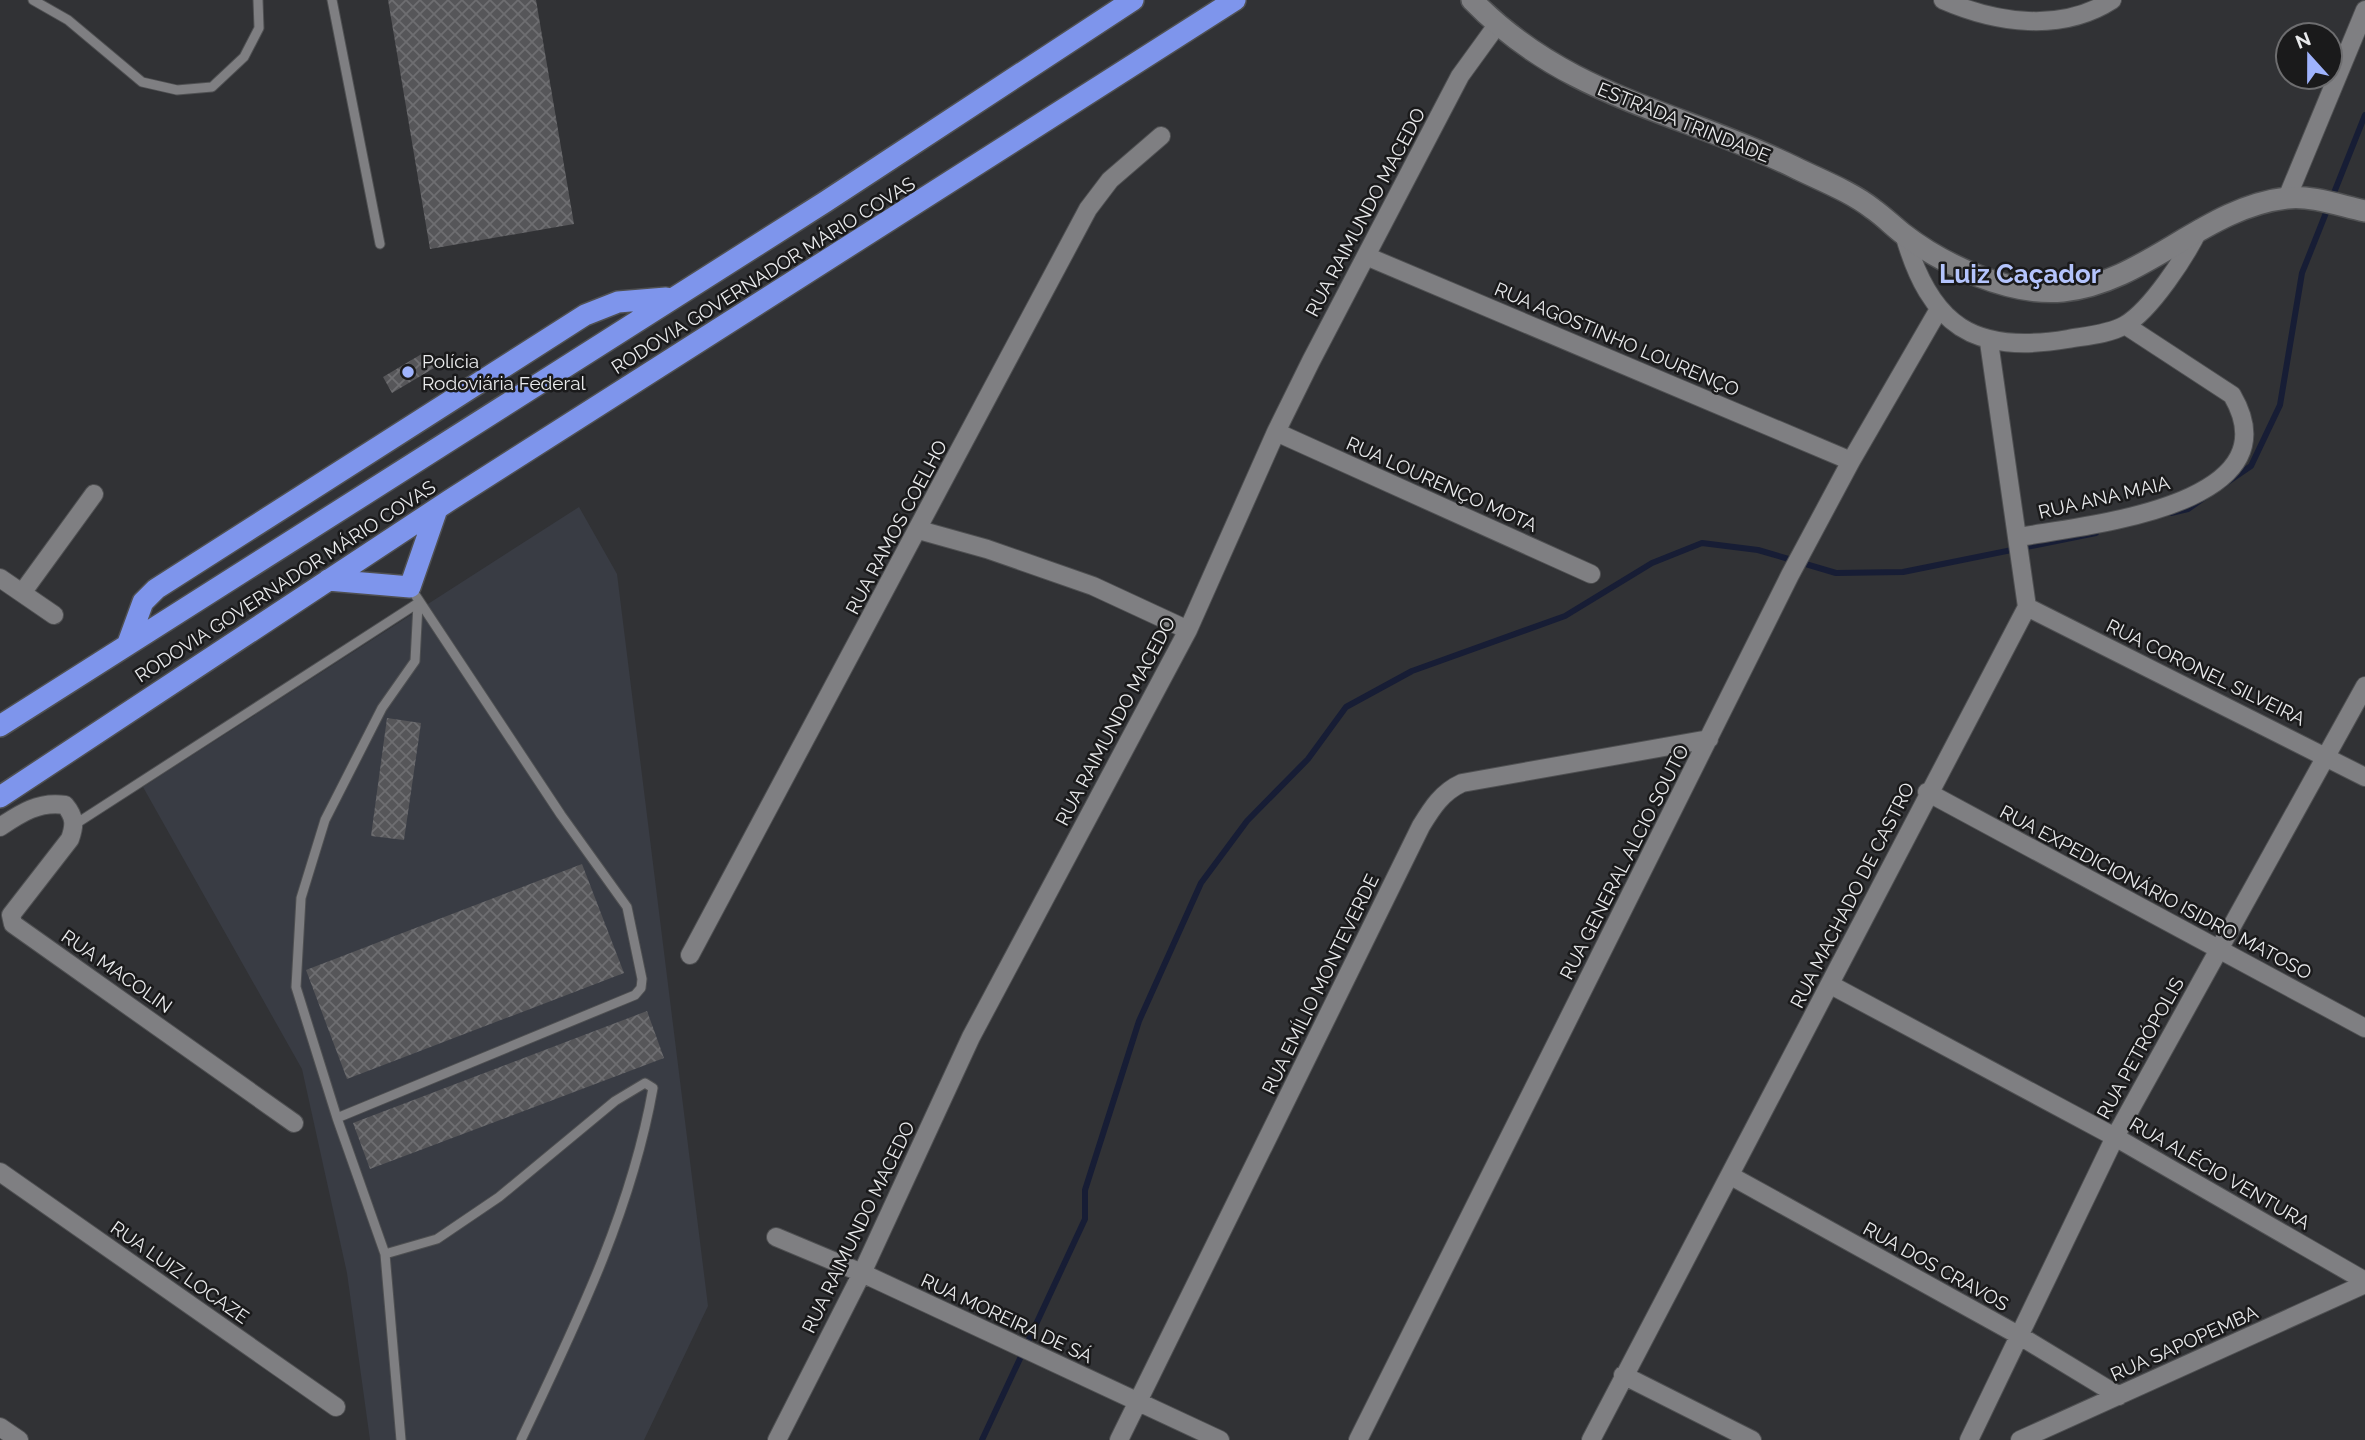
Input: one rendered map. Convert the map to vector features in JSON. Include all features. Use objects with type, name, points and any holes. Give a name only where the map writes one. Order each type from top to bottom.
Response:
[{"type":"highway","name":"RODOVIA GOVERNADOR MÁRIO COVAS","points":[[0,726],[424,458],[671,297],[825,202],[1133,0]]},
{"type":"highway","name":"RODOVIA GOVERNADOR MÁRIO COVAS","points":[[0,797],[437,509],[1235,0]]},
{"type":"highway","points":[[128,643],[143,602],[156,589],[338,472],[585,316],[618,302],[671,297]]},
{"type":"highway","points":[[328,580],[414,595],[437,509]]},
{"type":"street","name":"ESTRADA TRINDADE","points":[[1472,0],[1497,25],[1579,80],[1788,164],[1856,198],[1904,234],[1973,273],[2038,292],[2067,290],[2125,274],[2199,229],[2287,198],[2318,201],[2365,211]]},
{"type":"street","points":[[1942,0],[1972,13],[2045,23],[2072,18],[2112,0]]},
{"type":"street","points":[[2287,198],[2365,10]]},
{"type":"street","name":"RUA RAIMUNDO MACEDO","points":[[777,1440],[862,1273],[971,1037],[1188,630],[1276,432],[1460,76],[1497,25]]},
{"type":"street","name":"RUA RAMOS COELHO","points":[[690,955],[1088,209],[1110,180],[1161,136]]},
{"type":"street","points":[[1904,234],[1914,271],[1927,296],[1939,309],[1990,342],[2040,344],[2125,325],[2184,261],[2199,229]]},
{"type":"street","name":"RUA AGOSTINHO LOURENÇO","points":[[1366,256],[1851,461]]},
{"type":"street","name":"RUA GENERAL ALCIO SOUTO","points":[[1357,1440],[1790,575],[1851,461],[1939,309]]},
{"type":"street","name":"RUA ANA MAIA","points":[[2020,547],[2172,505],[2207,489],[2241,458],[2246,432],[2242,412],[2232,395],[2125,325]]},
{"type":"street","points":[[1990,342],[2027,607]]},
{"type":"street","name":"RUA LOURENÇO MOTA","points":[[1276,432],[1591,574]]},
{"type":"street","points":[[22,593],[94,494]]},
{"type":"street","points":[[919,530],[988,549],[1093,586],[1188,630]]},
{"type":"street","points":[[0,578],[54,615]]},
{"type":"street","name":"RUA CORONEL SILVEIRA","points":[[2027,607],[2328,756],[2365,777]]},
{"type":"street","name":"RUA MACHADO DE CASTRO","points":[[1591,1440],[1831,985],[1927,792],[2027,607]]},
{"type":"street","name":"RUA PETRÓPOLIS","points":[[1969,1440],[2115,1137],[2365,686]]},
{"type":"street","name":"RUA EMÍLIO MONTEVERDE","points":[[1119,1440],[1421,826],[1436,802],[1451,788],[1462,783],[1709,739]]},
{"type":"street","name":"RUA EXPEDICIONÁRIO ISIDRO MATOSO","points":[[1927,792],[2365,1028]]},
{"type":"street","points":[[0,827],[23,812],[48,802],[65,805],[72,813],[74,825]]},
{"type":"street","name":"RUA MACOLIN","points":[[74,825],[70,839],[11,915],[13,923],[294,1124]]},
{"type":"street","name":"RUA ALÉCIO VENTURA","points":[[1831,985],[2115,1137],[2365,1282]]},
{"type":"street","name":"RUA LUIZ LOCAZE","points":[[0,1172],[336,1407]]},
{"type":"street","name":"RUA DOS CRAVOS","points":[[1731,1176],[2020,1336],[2119,1396]]},
{"type":"street","name":"RUA MOREIRA DE SÁ","points":[[776,1237],[862,1273],[1220,1440]]},
{"type":"street","name":"RUA SAPOPEMBA","points":[[2021,1440],[2365,1282]]},
{"type":"street","points":[[1623,1375],[1752,1440]]},
{"type":"street","points":[[0,1427],[19,1440]]},
{"type":"lane","points":[[33,0],[68,20],[142,82],[177,90],[212,87],[244,57],[259,29],[258,0]]},
{"type":"lane","points":[[332,0],[380,244]]},
{"type":"lane","points":[[337,1118],[635,995],[641,988],[642,979],[627,907],[414,595]]},
{"type":"lane","points":[[401,1440],[386,1254],[337,1118],[296,987],[301,898],[325,820],[382,708],[415,661],[414,595]]},
{"type":"lane","name":"RUA MACOLIN","points":[[74,825],[414,595]]},
{"type":"lane","points":[[386,1254],[437,1239],[499,1197],[615,1101],[645,1083],[653,1088],[644,1142],[597,1280],[521,1440]]},
{"type":"shaded area","points":[[579,507],[617,574],[708,1306],[644,1440],[370,1440],[347,1273],[302,1069],[143,787]]},
{"type":"building","points":[[388,0],[536,0],[574,224],[430,249]]},
{"type":"building","name":"Polícia Rodoviária Federal","points":[[425,352],[434,368],[392,393],[383,377]]},
{"type":"building","points":[[387,718],[421,723],[404,840],[371,836]]},
{"type":"building","points":[[582,864],[624,973],[347,1079],[306,970]]},
{"type":"building","points":[[647,1011],[664,1058],[370,1169],[353,1123]]},
{"type":"waterway","points":[[2223,485],[2251,466],[2280,405],[2302,273],[2365,115]]},
{"type":"waterway","points":[[2171,513],[2188,509],[2205,497]]},
{"type":"waterway","points":[[982,1440],[1085,1219],[1085,1190],[1139,1021],[1201,883],[1247,821],[1308,759],[1346,707],[1412,671],[1565,616],[1652,563],[1702,543],[1758,550],[1836,573],[1903,572],[2096,533]]},
{"type":"place","name":"Polícia Rodoviária Federal","points":[[408,372]]},
{"type":"district","name":"Luiz Caçador","points":[[2020,274]]}]
